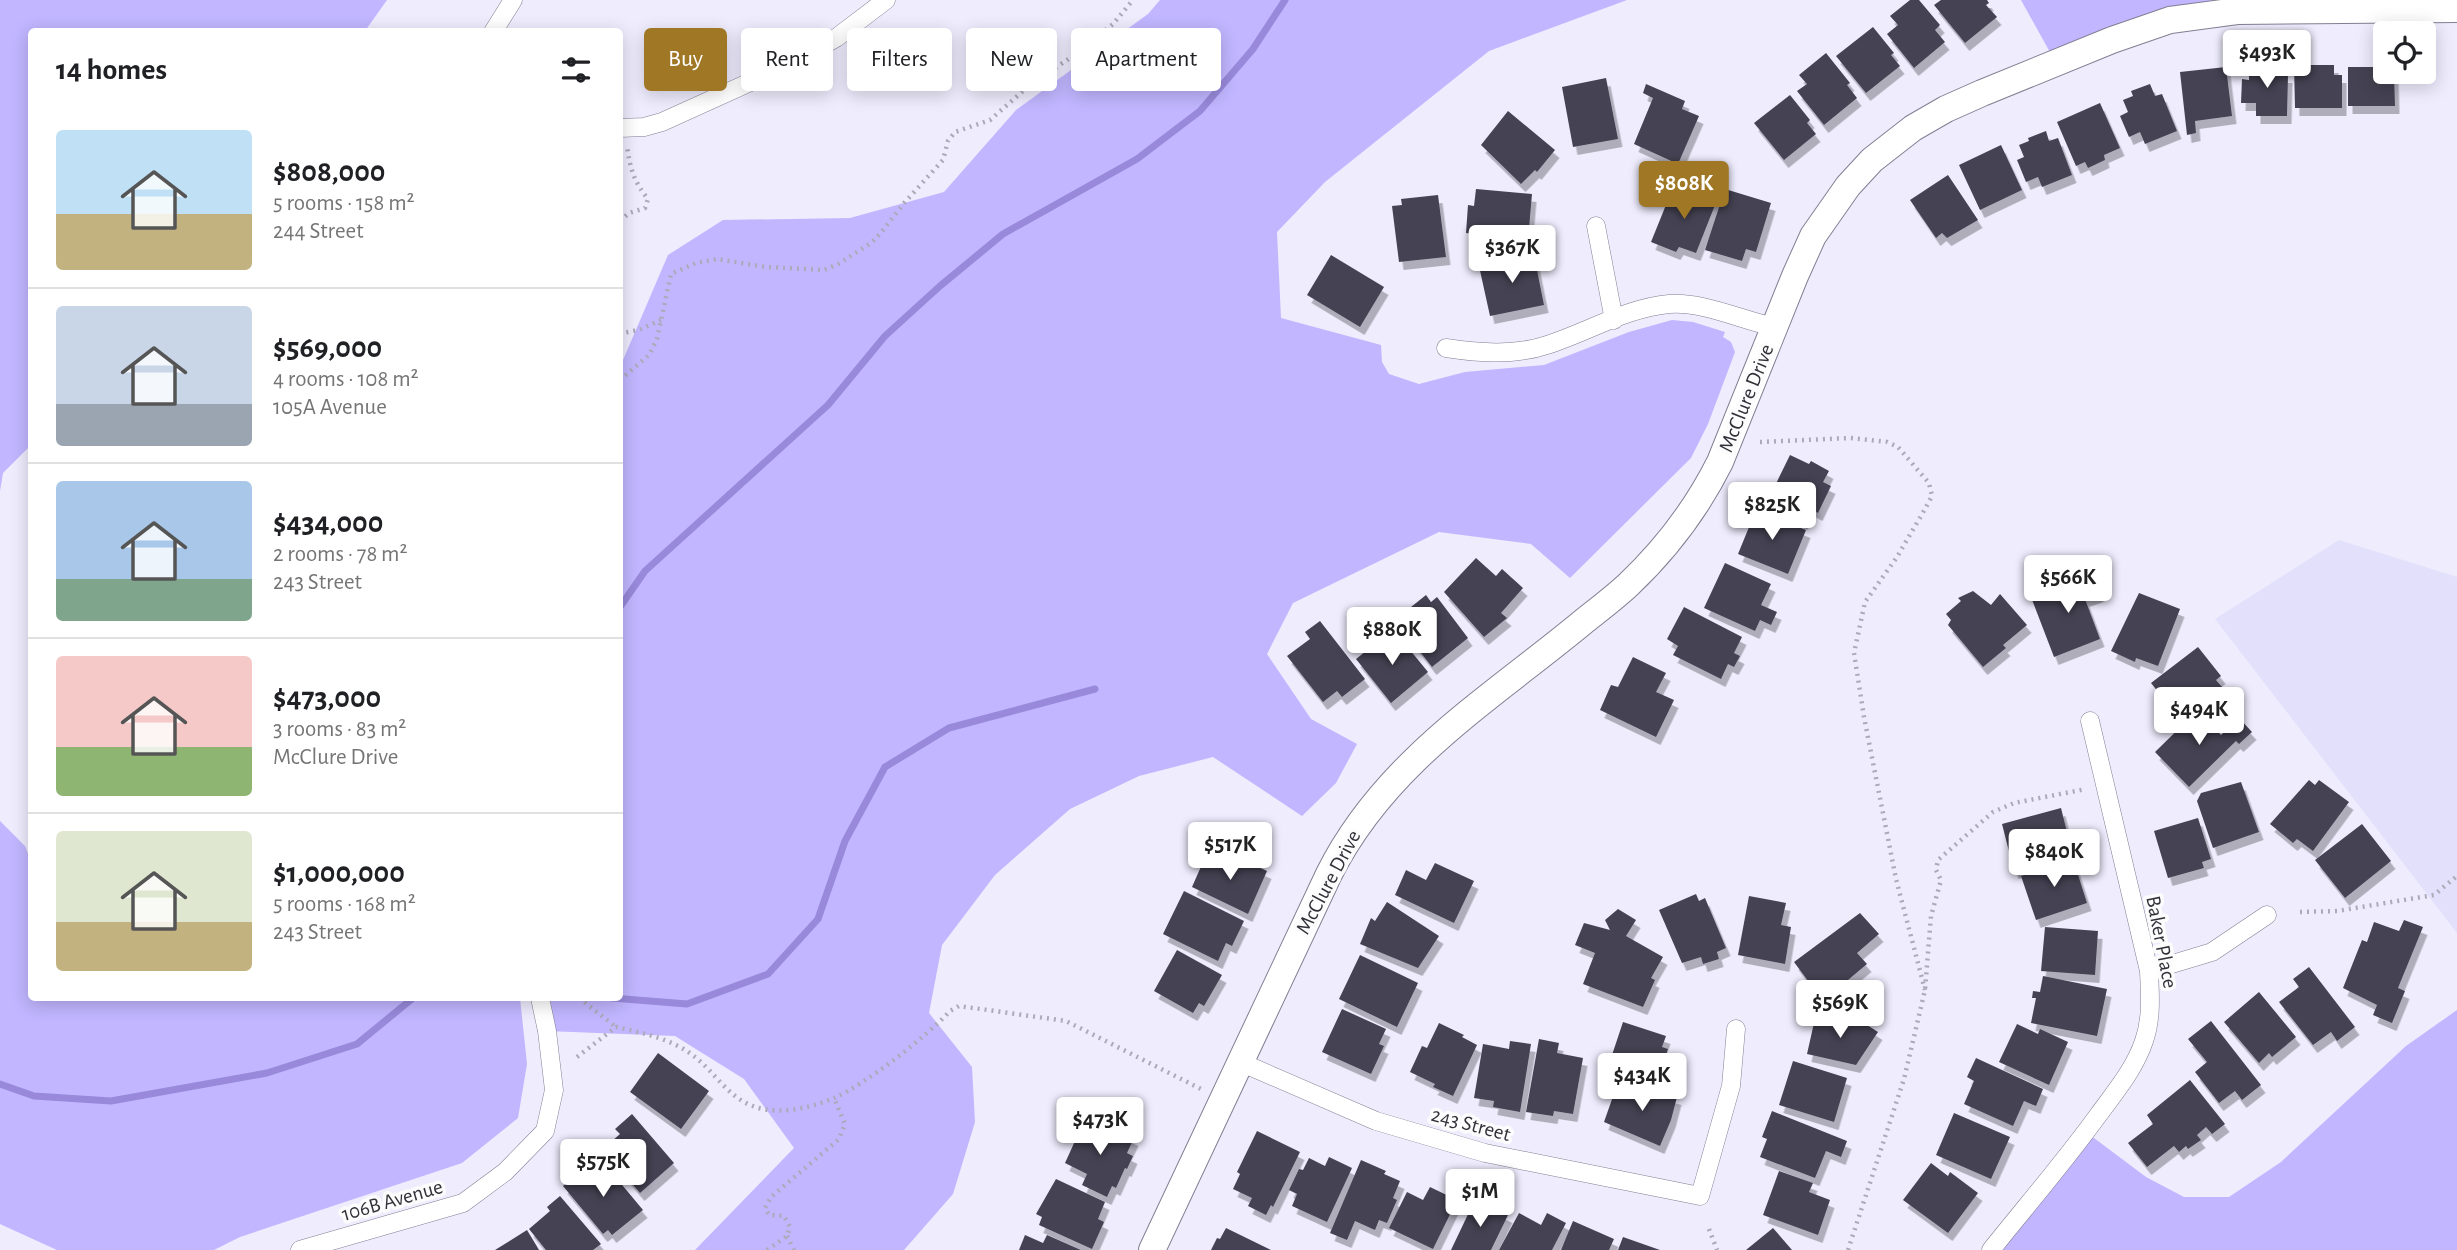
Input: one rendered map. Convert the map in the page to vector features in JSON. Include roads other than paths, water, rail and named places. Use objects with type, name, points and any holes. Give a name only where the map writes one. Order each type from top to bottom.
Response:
[{"type":"street","points":[[496,28],[513,0]]},
{"type":"street","points":[[623,134],[662,122],[786,66],[836,38],[886,0]]},
{"type":"street","name":"McClure Drive","points":[[1152,1250],[1329,873],[1356,828],[1389,784],[1422,752],[1618,594],[1661,551],[1714,475],[1809,243],[1829,209],[1872,160],[1945,109],[2122,36],[2161,23],[2193,15],[2259,10],[2457,9]]},
{"type":"street","points":[[1596,226],[1614,320]]},
{"type":"street","points":[[1446,348],[1480,353],[1513,352],[1545,346],[1644,308],[1671,304],[1692,305],[1774,327]]},
{"type":"street","name":"Baker Place","points":[[1992,1250],[2122,1083],[2139,1054],[2151,1011],[2149,971],[2090,721]]},
{"type":"street","points":[[2149,971],[2212,952],[2267,915]]},
{"type":"street","name":"106B Avenue","points":[[300,1250],[463,1203],[505,1172],[545,1131],[554,1090],[541,1001]]},
{"type":"street","name":"243 Street","points":[[1240,1062],[1376,1121],[1485,1153],[1700,1196],[1731,1086],[1735,1030]]},
{"type":"waterway","points":[[623,603],[645,571],[828,405],[885,336],[940,286],[1003,234],[1137,159],[1200,111],[1253,49],[1285,0]]},
{"type":"waterway","points":[[623,999],[687,1004],[768,974],[818,919],[845,841],[885,767],[949,728],[1095,689]]},
{"type":"waterway","points":[[0,1084],[34,1096],[111,1101],[267,1073],[357,1044],[409,1001]]}]
